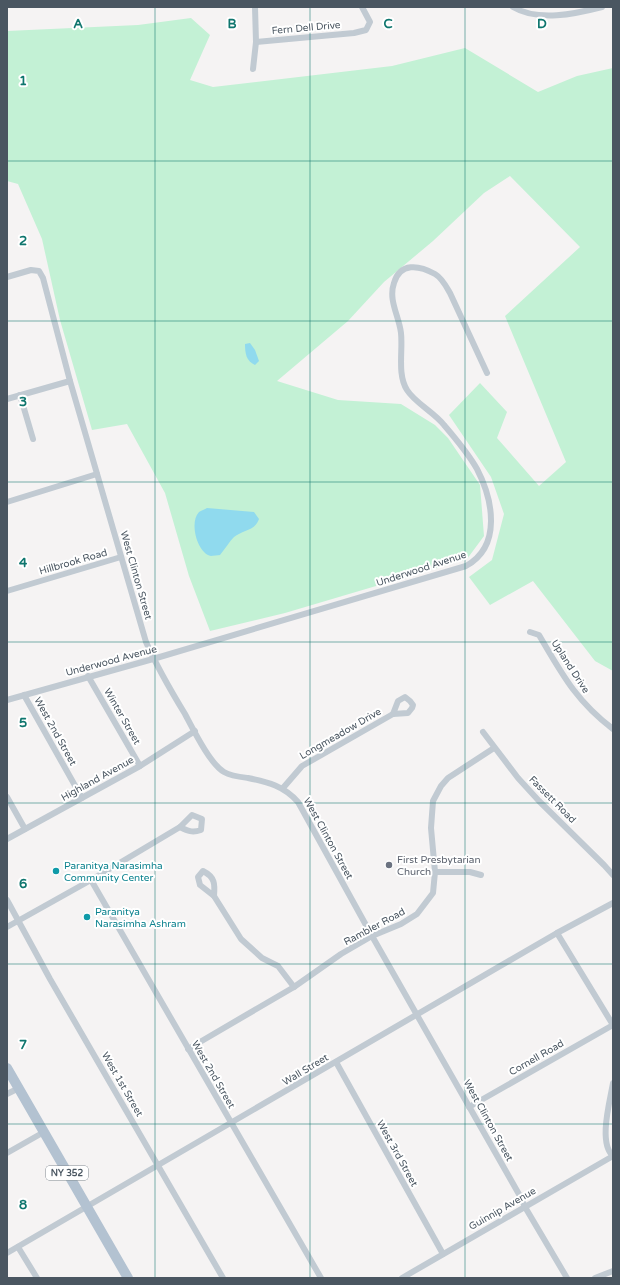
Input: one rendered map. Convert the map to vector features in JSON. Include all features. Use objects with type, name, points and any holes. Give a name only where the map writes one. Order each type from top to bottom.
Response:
[{"type":"main road","name":"NY 352","points":[[7,1068],[128,1278]]},
{"type":"street","points":[[253,69],[256,42],[255,7]]},
{"type":"street","name":"Fern Dell Drive","points":[[256,42],[354,33],[366,30],[370,22],[362,7]]},
{"type":"street","points":[[513,7],[526,13],[537,15],[577,13],[602,7]]},
{"type":"street","name":"Underwood Avenue","points":[[7,700],[88,676],[153,659],[466,566],[474,561],[481,554],[488,542],[490,533],[491,518],[483,484],[469,457],[444,425],[407,390],[403,381],[401,332],[392,299],[392,287],[398,273],[405,267],[422,269],[436,274],[443,281],[487,373]]},
{"type":"street","name":"West Clinton Street","points":[[7,277],[31,270],[39,271],[43,278],[70,381],[146,642],[153,659],[213,761],[224,772],[239,777],[263,781],[283,788],[292,794],[298,802],[525,1207],[567,1278]]},
{"type":"street","points":[[7,399],[70,381]]},
{"type":"street","points":[[20,395],[33,439]]},
{"type":"street","points":[[7,502],[97,474]]},
{"type":"street","name":"Hillbrook Road","points":[[7,591],[121,557]]},
{"type":"street","name":"Upland Drive","points":[[530,632],[539,635],[576,694],[600,719],[613,729]]},
{"type":"street","name":"Winter Street","points":[[88,676],[140,766]]},
{"type":"street","name":"West 2nd Street","points":[[24,695],[82,798]]},
{"type":"street","name":"Longmeadow Drive","points":[[283,788],[302,766],[393,714]]},
{"type":"street","name":"Highland Avenue","points":[[7,839],[140,766],[195,731]]},
{"type":"street","name":"Fassett Road","points":[[483,732],[518,778],[613,875]]},
{"type":"street","name":"Rambler Road","points":[[188,1049],[294,987],[341,954],[372,936],[401,924],[417,914],[433,893],[435,872],[431,828],[433,801],[441,786],[448,778],[494,748]]},
{"type":"street","points":[[7,797],[25,829]]},
{"type":"street","points":[[7,927],[91,880],[180,826]]},
{"type":"street","points":[[435,872],[470,872],[481,875]]},
{"type":"street","name":"West 2nd Street","points":[[91,880],[321,1278]]},
{"type":"street","points":[[214,896],[241,939],[262,958],[278,966],[294,987]]},
{"type":"street","name":"West 1st Street","points":[[7,900],[50,979],[223,1278]]},
{"type":"street","name":"Wall Street","points":[[7,1253],[613,902]]},
{"type":"street","points":[[557,934],[613,1025]]},
{"type":"street","name":"Cornell Road","points":[[469,1107],[613,1025]]},
{"type":"street","name":"West 3rd Street","points":[[336,1062],[443,1254]]},
{"type":"street","points":[[613,1083],[605,1135],[608,1148],[613,1156]]},
{"type":"street","points":[[7,1094],[19,1088]]},
{"type":"street","points":[[7,1153],[44,1132]]},
{"type":"street","name":"Guinnip Avenue","points":[[402,1278],[613,1156]]},
{"type":"street","points":[[18,1247],[37,1278]]},
{"type":"street","points":[[595,1278],[613,1271]]},
{"type":"green space","points":[[191,18],[210,35],[190,80],[213,87],[392,66],[465,48],[538,92],[577,76],[613,68],[613,671],[595,661],[533,581],[490,605],[469,577],[492,560],[504,514],[491,477],[449,415],[480,383],[507,412],[497,438],[539,486],[566,462],[505,316],[580,247],[510,176],[484,193],[433,241],[384,282],[348,321],[277,381],[338,400],[401,404],[435,425],[448,438],[480,485],[484,536],[467,559],[285,613],[210,631],[189,576],[165,493],[127,424],[92,430],[60,320],[42,239],[18,184],[7,181],[7,31],[138,25]]},
{"type":"water","points":[[250,343],[255,350],[259,361],[255,365],[248,359],[246,354],[245,344]]},
{"type":"water","points":[[207,508],[254,512],[259,519],[255,526],[234,537],[220,555],[211,556],[206,554],[198,543],[195,530],[196,517],[199,512]]},
{"type":"place","name":"First Presbytarian Church","points":[[389,865]]},
{"type":"place","name":"Paranitya Narasimha Community Center","points":[[56,871]]},
{"type":"place","name":"Paranitya Narasimha Ashram","points":[[87,917]]}]
